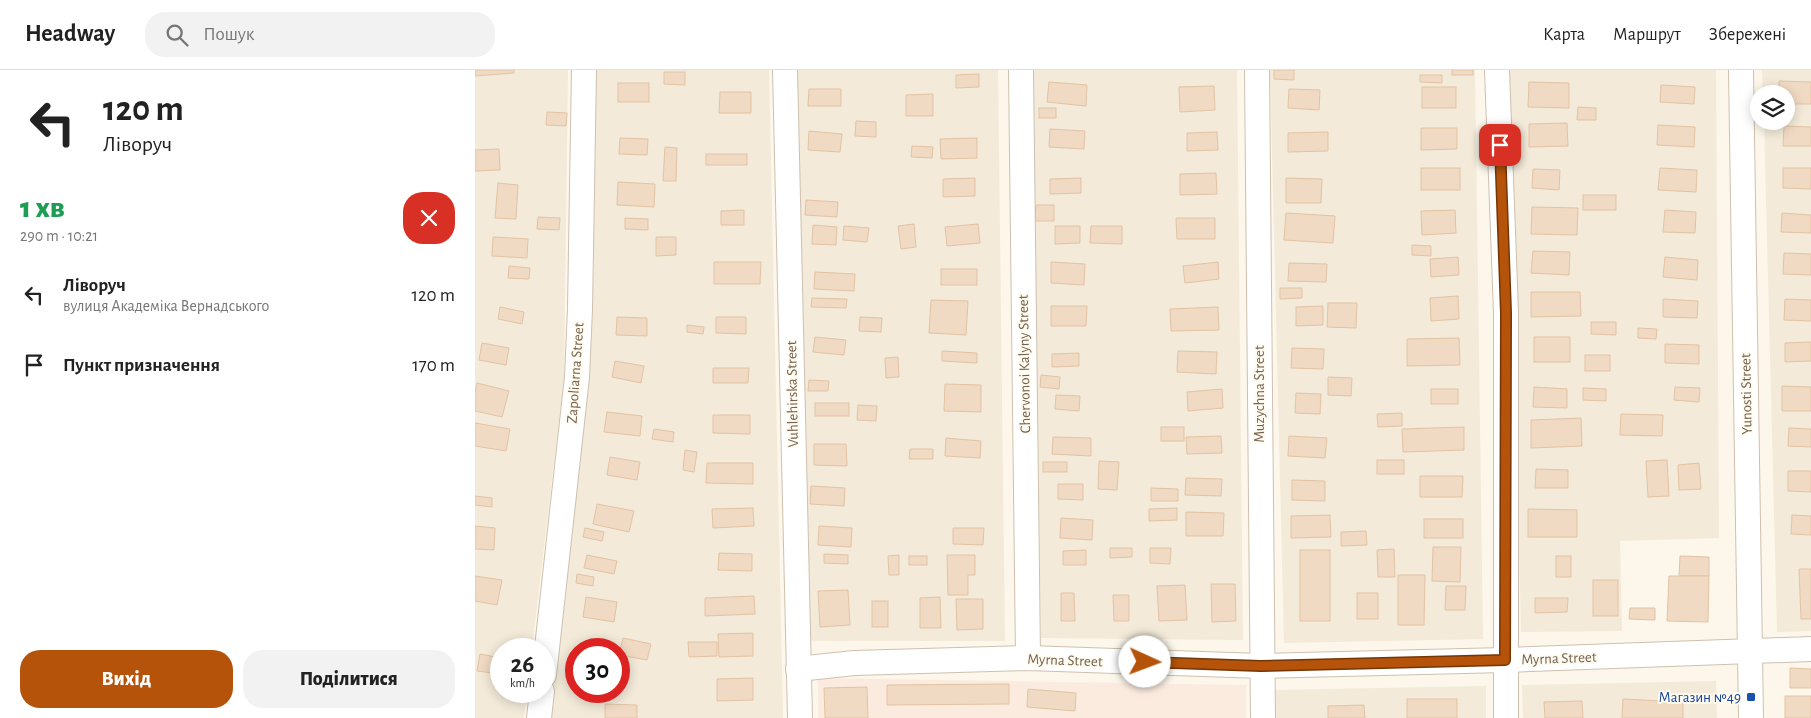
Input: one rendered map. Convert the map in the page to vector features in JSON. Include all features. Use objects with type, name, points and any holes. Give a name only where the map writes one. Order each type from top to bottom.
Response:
[{"type":"street","name":"Zapoliarna Street","points":[[548,638],[577,377],[584,70]]},
{"type":"street","name":"Vuhlehirska Street","points":[[785,70],[800,718]]},
{"type":"street","name":"Chervonoi Kalyny Street","points":[[1021,70],[1028,658]]},
{"type":"street","name":"Muzychna Street","points":[[1257,70],[1261,666],[1263,718]]},
{"type":"street","points":[[1497,70],[1506,313],[1506,718]]},
{"type":"street","name":"Yunosti Street","points":[[1741,70],[1751,718]]},
{"type":"street","name":"Myrna Street","points":[[798,669],[854,663],[1028,658],[1261,666],[1505,660],[1811,649]]},
{"type":"street","points":[[539,718],[541,703]]},
{"type":"shaded area","points":[[475,70],[568,70],[564,378],[533,638],[490,638],[490,703],[526,703],[524,718],[475,718]]},
{"type":"shaded area","points":[[593,70],[769,70],[783,718],[549,718],[551,703],[555,703],[555,668],[590,377]]},
{"type":"shaded area","points":[[796,70],[998,70],[1005,641],[808,641]]},
{"type":"shaded area","points":[[1032,70],[1237,70],[1243,640],[1041,638]]},
{"type":"shaded area","points":[[1270,70],[1475,70],[1483,639],[1284,643]]},
{"type":"shaded area","points":[[1508,70],[1716,70],[1719,538],[1620,541],[1622,631],[1521,632]]},
{"type":"shaded area","points":[[1762,70],[1811,70],[1811,631],[1777,632],[1764,130],[1795,130],[1795,85],[1763,85]]},
{"type":"shaded area","points":[[818,678],[1246,685],[1246,718],[818,718]]},
{"type":"shaded area","points":[[1716,681],[1717,718],[1523,718],[1522,685]]},
{"type":"shaded area","points":[[1486,686],[1486,718],[1276,718],[1274,690]]},
{"type":"building","points":[[475,70],[514,70],[514,73],[475,76]]},
{"type":"building","points":[[1274,70],[1294,70],[1294,80],[1274,79]]},
{"type":"building","points":[[1452,70],[1473,70],[1473,75],[1452,75]]},
{"type":"building","points":[[664,72],[685,72],[685,85],[664,84]]},
{"type":"building","points":[[979,74],[979,87],[956,88],[956,75]]},
{"type":"building","points":[[1420,75],[1442,75],[1442,83],[1420,82]]},
{"type":"building","points":[[1779,81],[1811,82],[1811,104],[1795,104],[1795,85],[1779,85]]},
{"type":"building","points":[[1049,82],[1087,85],[1086,106],[1047,102]]},
{"type":"building","points":[[1529,82],[1569,83],[1569,108],[1528,107]]},
{"type":"building","points":[[618,83],[649,83],[649,102],[618,102]]},
{"type":"building","points":[[1661,85],[1695,87],[1694,104],[1660,102]]},
{"type":"building","points":[[1214,86],[1215,110],[1180,112],[1179,87]]},
{"type":"building","points":[[1422,87],[1456,87],[1456,108],[1422,108]]},
{"type":"building","points":[[809,89],[841,89],[841,106],[808,106]]},
{"type":"building","points":[[1289,89],[1320,90],[1319,110],[1288,108]]},
{"type":"building","points":[[720,92],[751,92],[751,113],[719,113]]},
{"type":"building","points":[[933,94],[933,116],[906,116],[906,95]]},
{"type":"building","points":[[1578,107],[1596,108],[1596,120],[1577,120]]},
{"type":"building","points":[[1039,108],[1056,108],[1056,118],[1039,118]]},
{"type":"building","points":[[547,112],[567,113],[566,126],[546,125]]},
{"type":"building","points":[[856,121],[876,122],[876,137],[855,136]]},
{"type":"building","points":[[1567,123],[1568,146],[1529,147],[1529,124]]},
{"type":"building","points":[[1658,125],[1695,127],[1694,147],[1657,145]]},
{"type":"building","points":[[1795,126],[1811,127],[1811,146],[1783,146],[1784,130],[1795,130]]},
{"type":"building","points":[[1421,128],[1457,128],[1457,149],[1421,150]]},
{"type":"building","points":[[1050,129],[1085,131],[1084,149],[1049,147]]},
{"type":"building","points":[[809,131],[842,134],[840,152],[808,150]]},
{"type":"building","points":[[1217,132],[1218,150],[1187,151],[1187,133]]},
{"type":"building","points":[[1328,132],[1328,151],[1288,152],[1288,133]]},
{"type":"building","points":[[620,138],[648,139],[647,155],[619,154]]},
{"type":"building","points":[[977,138],[977,158],[941,159],[940,139]]},
{"type":"building","points":[[912,146],[933,147],[932,158],[911,157]]},
{"type":"building","points":[[665,147],[677,148],[676,181],[663,181]]},
{"type":"building","points":[[499,149],[500,170],[475,171],[475,150]]},
{"type":"building","points":[[706,154],[747,154],[747,165],[706,165]]},
{"type":"building","points":[[1421,168],[1460,168],[1460,190],[1421,190]]},
{"type":"building","points":[[1660,168],[1697,170],[1696,192],[1658,190]]},
{"type":"building","points":[[1783,168],[1811,168],[1811,189],[1783,188]]},
{"type":"building","points":[[1533,169],[1560,170],[1559,190],[1532,188]]},
{"type":"building","points":[[1216,173],[1217,194],[1180,195],[1180,174]]},
{"type":"building","points":[[975,178],[975,196],[943,197],[943,179]]},
{"type":"building","points":[[1081,178],[1081,193],[1050,194],[1050,179]]},
{"type":"building","points":[[1286,178],[1322,179],[1321,203],[1286,203]]},
{"type":"building","points":[[618,182],[655,184],[654,207],[617,205]]},
{"type":"building","points":[[498,183],[518,185],[516,219],[495,218]]},
{"type":"building","points":[[1583,195],[1616,195],[1616,210],[1583,210]]},
{"type":"building","points":[[806,200],[838,202],[837,217],[805,215]]},
{"type":"building","points":[[1036,205],[1054,205],[1054,221],[1035,221]]},
{"type":"building","points":[[1532,207],[1578,208],[1577,235],[1531,234]]},
{"type":"building","points":[[744,210],[744,225],[721,225],[721,211]]},
{"type":"building","points":[[1455,210],[1456,233],[1422,235],[1421,211]]},
{"type":"building","points":[[1665,210],[1696,212],[1695,233],[1663,232]]},
{"type":"building","points":[[1286,213],[1335,216],[1333,243],[1284,240]]},
{"type":"building","points":[[1782,213],[1811,215],[1811,233],[1781,232]]},
{"type":"building","points":[[538,217],[560,218],[559,230],[537,229]]},
{"type":"building","points":[[625,218],[648,219],[648,230],[625,229]]},
{"type":"building","points":[[1176,218],[1215,218],[1215,239],[1177,239]]},
{"type":"building","points":[[914,224],[916,247],[901,249],[898,226]]},
{"type":"building","points":[[978,224],[980,243],[947,246],[945,227]]},
{"type":"building","points":[[813,225],[837,227],[836,245],[812,244]]},
{"type":"building","points":[[844,226],[869,228],[867,242],[843,240]]},
{"type":"building","points":[[1055,226],[1080,226],[1080,243],[1055,244]]},
{"type":"building","points":[[1091,226],[1122,226],[1122,244],[1090,243]]},
{"type":"building","points":[[493,237],[528,239],[527,258],[492,256]]},
{"type":"building","points":[[656,237],[676,237],[676,255],[656,256]]},
{"type":"building","points":[[1412,245],[1431,246],[1431,256],[1412,255]]},
{"type":"building","points":[[1533,251],[1570,252],[1569,275],[1531,273]]},
{"type":"building","points":[[1784,253],[1811,254],[1811,275],[1783,274]]},
{"type":"building","points":[[1458,257],[1459,275],[1431,277],[1430,259]]},
{"type":"building","points":[[1665,257],[1698,260],[1697,280],[1663,277]]},
{"type":"building","points":[[714,262],[761,262],[760,284],[714,284]]},
{"type":"building","points":[[1051,262],[1085,264],[1084,285],[1051,283]]},
{"type":"building","points":[[1218,262],[1219,279],[1185,283],[1183,266]]},
{"type":"building","points":[[1289,263],[1327,264],[1326,282],[1288,281]]},
{"type":"building","points":[[509,266],[530,268],[529,279],[508,278]]},
{"type":"building","points":[[941,269],[977,269],[977,285],[941,285]]},
{"type":"building","points":[[815,272],[855,274],[854,291],[814,289]]},
{"type":"building","points":[[1280,288],[1302,288],[1302,298],[1280,299]]},
{"type":"building","points":[[1531,292],[1580,292],[1581,316],[1531,317]]},
{"type":"building","points":[[1458,296],[1459,319],[1431,321],[1430,298]]},
{"type":"building","points":[[812,298],[847,299],[846,308],[811,307]]},
{"type":"building","points":[[1663,299],[1698,301],[1697,318],[1663,317]]},
{"type":"building","points":[[1785,299],[1811,300],[1811,321],[1784,320]]},
{"type":"building","points":[[931,300],[968,301],[966,335],[929,333]]},
{"type":"building","points":[[1328,303],[1357,303],[1356,328],[1327,327]]},
{"type":"building","points":[[1051,306],[1087,306],[1086,326],[1051,326]]},
{"type":"building","points":[[1323,306],[1323,325],[1296,326],[1296,307]]},
{"type":"building","points":[[500,307],[524,312],[522,324],[498,319]]},
{"type":"building","points":[[1218,307],[1219,330],[1171,331],[1170,309]]},
{"type":"building","points":[[617,317],[647,318],[647,336],[616,335]]},
{"type":"building","points":[[716,317],[746,317],[746,334],[716,333]]},
{"type":"building","points":[[860,317],[882,318],[881,332],[859,331]]},
{"type":"building","points":[[1591,322],[1616,322],[1616,335],[1591,334]]},
{"type":"building","points":[[687,325],[704,327],[703,334],[687,332]]},
{"type":"building","points":[[1638,328],[1657,329],[1656,339],[1638,338]]},
{"type":"building","points":[[815,337],[846,340],[844,355],[813,352]]},
{"type":"building","points":[[1534,337],[1570,337],[1570,362],[1534,362]]},
{"type":"building","points":[[1459,338],[1460,365],[1407,366],[1407,339]]},
{"type":"building","points":[[1811,342],[1811,361],[1785,362],[1785,343]]},
{"type":"building","points":[[482,343],[509,348],[506,365],[479,360]]},
{"type":"building","points":[[1665,344],[1699,345],[1699,364],[1665,363]]},
{"type":"building","points":[[1292,348],[1324,349],[1323,369],[1291,368]]},
{"type":"building","points":[[942,351],[977,353],[977,363],[942,361]]},
{"type":"building","points":[[1178,351],[1217,352],[1216,374],[1177,372]]},
{"type":"building","points":[[1079,353],[1079,366],[1052,367],[1052,354]]},
{"type":"building","points":[[1585,355],[1610,355],[1610,371],[1585,371]]},
{"type":"building","points":[[898,357],[899,377],[886,378],[885,358]]},
{"type":"building","points":[[615,361],[644,366],[641,383],[612,377]]},
{"type":"building","points":[[713,368],[749,368],[748,383],[713,383]]},
{"type":"building","points":[[1041,375],[1060,377],[1059,389],[1040,387]]},
{"type":"building","points":[[1328,377],[1352,378],[1351,396],[1328,395]]},
{"type":"building","points":[[809,380],[829,381],[828,391],[808,391]]},
{"type":"building","points":[[477,383],[509,391],[502,417],[475,411]]},
{"type":"building","points":[[945,384],[981,385],[981,412],[944,411]]},
{"type":"building","points":[[1782,386],[1811,387],[1811,411],[1782,411]]},
{"type":"building","points":[[1534,387],[1567,389],[1567,408],[1533,407]]},
{"type":"building","points":[[1675,387],[1700,388],[1699,402],[1674,400]]},
{"type":"building","points":[[1583,388],[1606,389],[1606,401],[1583,400]]},
{"type":"building","points":[[1222,389],[1223,408],[1188,411],[1187,392]]},
{"type":"building","points":[[1431,389],[1458,389],[1458,404],[1431,404]]},
{"type":"building","points":[[1296,393],[1321,394],[1320,414],[1295,413]]},
{"type":"building","points":[[1056,395],[1080,396],[1079,411],[1055,409]]},
{"type":"building","points":[[815,403],[849,403],[849,416],[815,416]]},
{"type":"building","points":[[858,405],[877,406],[876,421],[857,420]]},
{"type":"building","points":[[607,412],[642,416],[640,436],[604,432]]},
{"type":"building","points":[[1402,413],[1402,426],[1378,427],[1377,414]]},
{"type":"building","points":[[1621,414],[1663,415],[1662,436],[1620,435]]},
{"type":"building","points":[[713,415],[750,415],[750,434],[713,433]]},
{"type":"building","points":[[1581,418],[1582,446],[1531,448],[1531,420]]},
{"type":"building","points":[[475,423],[510,429],[506,451],[475,446]]},
{"type":"building","points":[[1161,427],[1184,427],[1184,441],[1161,441]]},
{"type":"building","points":[[1464,427],[1464,450],[1403,452],[1402,429]]},
{"type":"building","points":[[1789,428],[1811,429],[1811,447],[1788,446]]},
{"type":"building","points":[[654,429],[674,432],[673,442],[652,439]]},
{"type":"building","points":[[1221,436],[1222,453],[1187,454],[1186,437]]},
{"type":"building","points":[[1289,436],[1327,438],[1325,458],[1288,456]]},
{"type":"building","points":[[1053,437],[1091,438],[1091,456],[1052,454]]},
{"type":"building","points":[[946,438],[981,441],[980,458],[945,456]]},
{"type":"building","points":[[814,444],[846,444],[847,466],[814,465]]},
{"type":"building","points":[[910,449],[933,449],[933,459],[909,459]]},
{"type":"building","points":[[685,450],[697,452],[694,472],[683,470]]},
{"type":"building","points":[[610,457],[640,462],[637,480],[607,475]]},
{"type":"building","points":[[1377,460],[1404,460],[1404,474],[1377,474]]},
{"type":"building","points":[[1667,460],[1669,496],[1648,497],[1646,461]]},
{"type":"building","points":[[1099,461],[1119,462],[1117,490],[1098,489]]},
{"type":"building","points":[[1043,462],[1067,462],[1067,472],[1043,472]]},
{"type":"building","points":[[707,463],[753,463],[753,484],[706,483]]},
{"type":"building","points":[[1699,463],[1701,489],[1679,490],[1678,465]]},
{"type":"building","points":[[1536,469],[1568,470],[1568,488],[1535,488]]},
{"type":"building","points":[[1788,471],[1811,471],[1811,492],[1788,491]]},
{"type":"building","points":[[1420,476],[1463,476],[1462,497],[1420,497]]},
{"type":"building","points":[[1186,478],[1222,479],[1221,496],[1185,495]]},
{"type":"building","points":[[1292,480],[1325,481],[1325,501],[1292,500]]},
{"type":"building","points":[[1058,484],[1083,484],[1083,500],[1058,499]]},
{"type":"building","points":[[811,486],[845,488],[844,506],[810,504]]},
{"type":"building","points":[[1151,488],[1178,489],[1178,501],[1151,501]]},
{"type":"building","points":[[475,496],[492,498],[492,507],[475,505]]},
{"type":"building","points":[[597,504],[634,511],[629,532],[593,524]]},
{"type":"building","points":[[753,508],[754,526],[713,528],[712,509]]},
{"type":"building","points":[[1177,508],[1177,520],[1149,521],[1149,509]]},
{"type":"building","points":[[1528,509],[1577,510],[1577,537],[1528,537]]},
{"type":"building","points":[[1186,512],[1224,513],[1223,536],[1186,536]]},
{"type":"building","points":[[1330,515],[1331,537],[1291,538],[1291,516]]},
{"type":"building","points":[[1792,515],[1811,516],[1811,535],[1791,534]]},
{"type":"building","points":[[1061,518],[1093,520],[1092,540],[1060,538]]},
{"type":"building","points":[[1424,519],[1463,519],[1463,538],[1424,538]]},
{"type":"building","points":[[475,526],[495,528],[494,550],[475,549]]},
{"type":"building","points":[[819,526],[852,528],[851,547],[818,545]]},
{"type":"building","points":[[585,528],[604,532],[602,541],[583,537]]},
{"type":"building","points":[[953,528],[984,528],[983,545],[953,544]]},
{"type":"building","points":[[1366,531],[1367,545],[1341,546],[1341,532]]},
{"type":"building","points":[[1433,547],[1461,547],[1460,582],[1432,581]]},
{"type":"building","points":[[1110,548],[1132,548],[1132,557],[1110,558]]},
{"type":"building","points":[[1150,548],[1171,548],[1170,564],[1150,563]]},
{"type":"building","points":[[1394,549],[1395,577],[1378,577],[1377,550]]},
{"type":"building","points":[[1086,550],[1086,565],[1063,565],[1063,551]]},
{"type":"building","points":[[1300,550],[1330,550],[1330,621],[1300,621]]},
{"type":"building","points":[[719,553],[752,554],[752,571],[718,570]]},
{"type":"building","points":[[824,554],[848,555],[848,564],[824,563]]},
{"type":"building","points":[[587,555],[617,561],[614,574],[584,568]]},
{"type":"building","points":[[899,555],[899,575],[889,575],[888,556]]},
{"type":"building","points":[[947,555],[975,555],[975,575],[968,575],[968,595],[948,595]]},
{"type":"building","points":[[909,556],[927,556],[927,565],[909,565]]},
{"type":"building","points":[[1556,556],[1571,556],[1571,577],[1556,577]]},
{"type":"building","points":[[1680,556],[1709,557],[1709,576],[1679,576]]},
{"type":"building","points":[[1799,569],[1811,569],[1811,619],[1801,619]]},
{"type":"building","points":[[577,574],[594,577],[593,586],[576,583]]},
{"type":"building","points":[[1398,575],[1425,575],[1424,625],[1398,625]]},
{"type":"building","points":[[475,576],[502,580],[497,605],[475,601]]},
{"type":"building","points":[[1669,576],[1709,576],[1708,622],[1667,621]]},
{"type":"building","points":[[1593,580],[1618,580],[1618,616],[1593,616]]},
{"type":"building","points":[[1211,584],[1235,584],[1236,621],[1212,622]]},
{"type":"building","points":[[1185,585],[1187,620],[1159,621],[1157,586]]},
{"type":"building","points":[[1446,586],[1466,586],[1465,610],[1445,610]]},
{"type":"building","points":[[848,590],[850,625],[820,627],[818,591]]},
{"type":"building","points":[[1061,593],[1074,593],[1075,621],[1061,621]]},
{"type":"building","points":[[1357,593],[1378,593],[1378,619],[1357,619]]},
{"type":"building","points":[[1113,595],[1129,595],[1129,621],[1114,621]]},
{"type":"building","points":[[754,596],[755,614],[705,616],[705,598]]},
{"type":"building","points":[[586,597],[617,602],[614,622],[583,617]]},
{"type":"building","points":[[940,597],[941,628],[920,628],[920,598]]},
{"type":"building","points":[[1535,598],[1568,598],[1567,612],[1535,613]]},
{"type":"building","points":[[956,599],[983,599],[983,629],[957,630]]},
{"type":"building","points":[[872,601],[888,601],[888,627],[872,627]]},
{"type":"building","points":[[1630,608],[1655,608],[1655,620],[1629,619]]},
{"type":"building","points":[[753,633],[753,656],[719,657],[718,634]]},
{"type":"building","points":[[630,640],[651,644],[647,660],[630,657]]},
{"type":"building","points":[[688,642],[717,642],[717,656],[689,657]]},
{"type":"building","points":[[480,654],[490,656],[490,673],[477,671]]},
{"type":"building","points":[[1790,668],[1811,669],[1811,688],[1790,688]]},
{"type":"building","points":[[753,678],[753,700],[717,701],[717,679]]},
{"type":"building","points":[[1009,684],[1009,704],[887,705],[887,685]]},
{"type":"building","points":[[867,687],[868,718],[825,718],[824,688]]},
{"type":"building","points":[[1028,689],[1076,693],[1075,711],[1027,707]]},
{"type":"building","points":[[1785,696],[1811,696],[1811,718],[1785,718]]},
{"type":"building","points":[[1407,699],[1457,699],[1457,718],[1407,718]]},
{"type":"building","points":[[1623,699],[1683,702],[1683,718],[1622,718]]},
{"type":"building","points":[[1582,701],[1583,718],[1545,718],[1544,702]]},
{"type":"building","points":[[605,704],[637,705],[637,718],[605,718]]},
{"type":"building","points":[[1364,705],[1365,718],[1328,718],[1328,706]]},
{"type":"place","name":"Магазин №49","points":[[1751,697]]},
{"type":"route","points":[[1145,662],[1261,666],[1505,660],[1506,313],[1500,145]]}]
